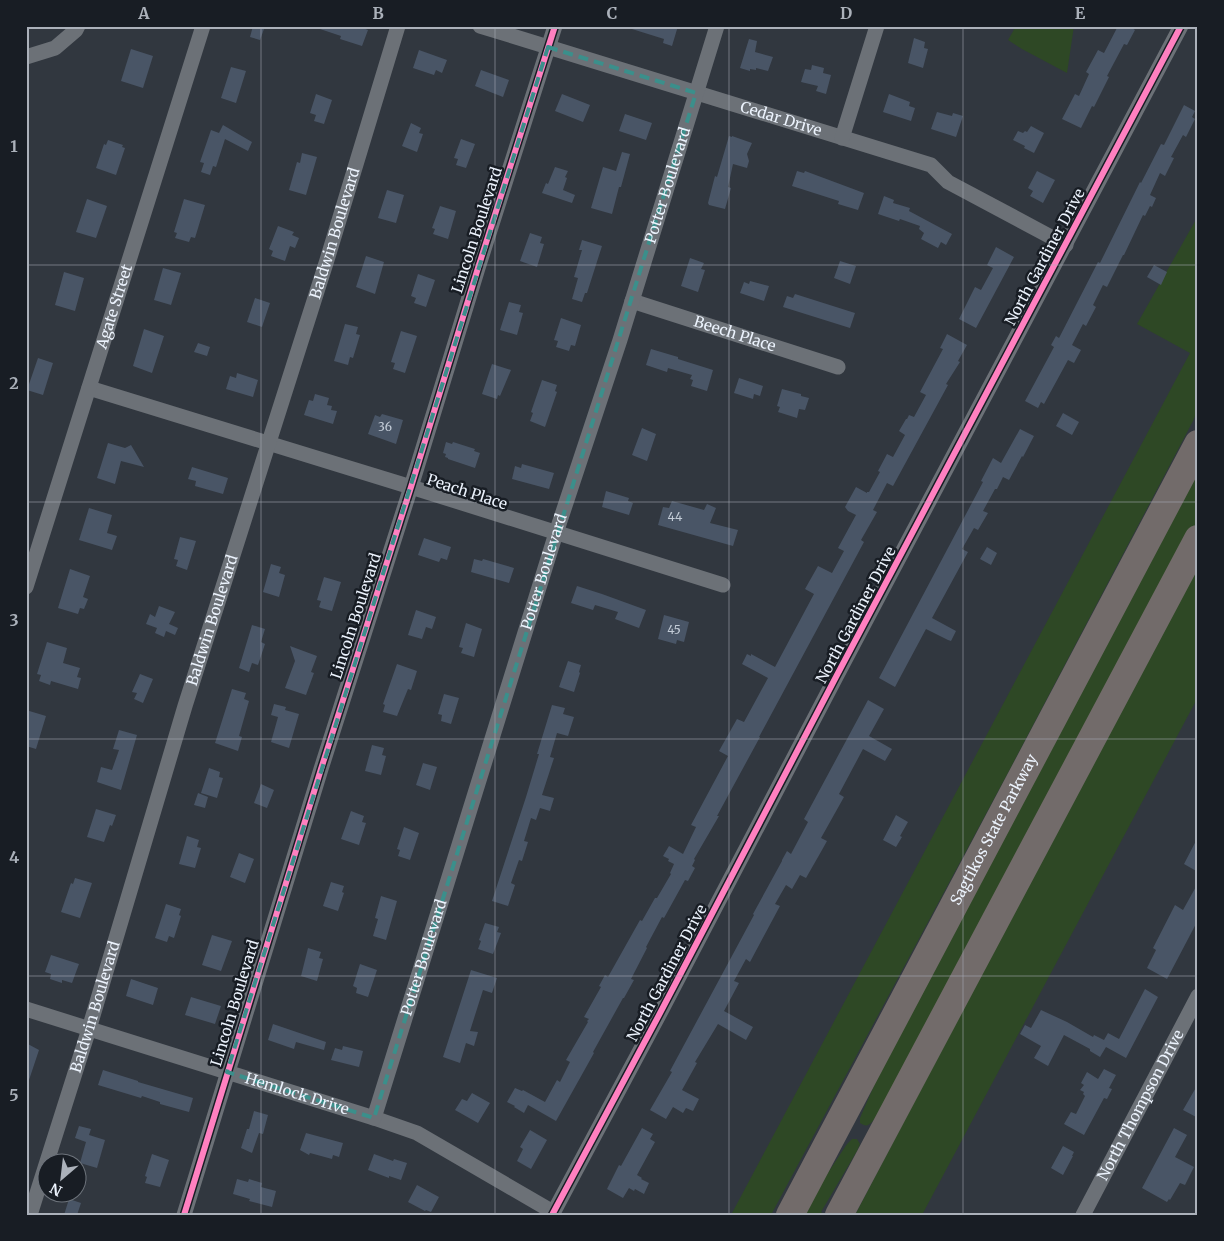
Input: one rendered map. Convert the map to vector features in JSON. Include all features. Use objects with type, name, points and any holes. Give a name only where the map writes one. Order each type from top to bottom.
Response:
[{"type":"highway","name":"Sagtikos State Parkway","points":[[790,1215],[1198,444]]},
{"type":"highway","points":[[840,1215],[1198,539]]},
{"type":"street","points":[[26,57],[54,48],[76,30],[78,26]]},
{"type":"street","name":"Agate Street","points":[[26,587],[203,26]]},
{"type":"street","name":"Baldwin Boulevard","points":[[30,1215],[89,1029],[185,706],[327,260],[398,26]]},
{"type":"street","name":"Cedar Drive","points":[[480,26],[931,165],[948,182],[1066,246]]},
{"type":"street","name":"Lincoln Boulevard","points":[[184,1215],[321,769],[554,26]]},
{"type":"street","name":"Potter Boulevard","points":[[374,1118],[556,533],[632,301],[717,26]]},
{"type":"street","points":[[842,138],[877,26]]},
{"type":"street","name":"North Gardiner Drive","points":[[552,1213],[659,1015],[1181,26]]},
{"type":"street","name":"Beech Place","points":[[632,301],[838,367]]},
{"type":"street","name":"Peach Place","points":[[89,388],[723,585]]},
{"type":"street","name":"North Thompson Drive","points":[[1083,1215],[1197,1000]]},
{"type":"street","name":"Hemlock Drive","points":[[26,1009],[417,1133],[552,1213]]},
{"type":"highlighted area","points":[[548,47],[696,93],[374,1118],[227,1072]]},
{"type":"green space","points":[[1016,26],[1074,26],[1067,73],[1008,40]]},
{"type":"green space","points":[[1198,216],[1198,409],[1193,421],[1010,769],[771,1215],[731,1215],[1190,353],[1137,324]]},
{"type":"green space","points":[[1198,465],[1198,519],[919,1050],[873,1121],[867,1125],[860,1123],[860,1118],[892,1044]]},
{"type":"green space","points":[[1198,559],[1198,697],[922,1215],[855,1215]]},
{"type":"green space","points":[[852,1139],[857,1139],[860,1144],[821,1212],[826,1215],[800,1215],[847,1144]]},
{"type":"building","points":[[253,26],[264,29],[260,40],[250,37]]},
{"type":"building","points":[[318,26],[358,26],[368,30],[362,46],[340,39],[341,36],[317,28]]},
{"type":"building","points":[[632,26],[678,26],[672,46],[663,43],[664,39],[632,29]]},
{"type":"building","points":[[1118,26],[1129,26],[1135,30],[1127,45],[1124,44],[1107,76],[1109,77],[1094,107],[1092,106],[1081,128],[1062,119],[1075,94],[1079,96],[1089,74],[1086,72],[1098,50],[1104,53]]},
{"type":"building","points":[[914,38],[925,42],[924,48],[928,49],[923,68],[908,63]]},
{"type":"building","points":[[749,39],[757,41],[755,52],[773,57],[768,71],[756,68],[756,70],[750,69],[750,71],[740,68]]},
{"type":"building","points":[[131,49],[153,56],[143,88],[121,81]]},
{"type":"building","points":[[419,50],[447,60],[442,73],[436,70],[434,75],[413,68]]},
{"type":"building","points":[[812,65],[824,68],[823,73],[831,75],[826,94],[816,91],[818,86],[801,82],[805,69],[811,70]]},
{"type":"building","points":[[231,67],[246,71],[236,103],[221,98]]},
{"type":"building","points":[[481,70],[509,80],[503,97],[475,86]]},
{"type":"building","points":[[316,94],[332,100],[324,124],[314,121],[316,115],[310,113]]},
{"type":"building","points":[[562,94],[590,105],[583,122],[555,111]]},
{"type":"building","points":[[889,94],[910,102],[909,106],[915,108],[911,121],[883,112]]},
{"type":"building","points":[[1184,105],[1195,111],[1192,117],[1195,119],[1186,137],[1183,135],[1171,157],[1174,158],[1165,176],[1160,173],[1150,195],[1156,198],[1152,207],[1150,206],[1145,216],[1143,215],[1107,287],[1103,285],[1093,305],[1096,307],[1086,326],[1083,324],[1072,345],[1081,350],[1074,363],[1068,360],[1044,404],[1041,402],[1038,408],[1025,401],[1054,347],[1051,345],[1056,336],[1059,338],[1098,262],[1100,263],[1140,182],[1161,144],[1164,145]]},
{"type":"building","points":[[937,112],[952,116],[953,113],[963,116],[956,137],[931,129]]},
{"type":"building","points":[[625,114],[652,123],[646,140],[619,131]]},
{"type":"building","points":[[411,123],[421,128],[419,133],[423,134],[417,152],[402,146]]},
{"type":"building","points":[[223,125],[252,142],[248,151],[225,139],[216,167],[213,166],[210,175],[201,172],[204,163],[200,162],[211,130],[219,133]]},
{"type":"building","points":[[1031,126],[1044,133],[1034,153],[1013,140],[1018,131],[1027,132]]},
{"type":"building","points":[[729,136],[752,143],[747,154],[749,161],[747,168],[733,164],[728,187],[731,188],[725,209],[709,205],[708,203]]},
{"type":"building","points":[[461,139],[475,144],[466,168],[456,165],[458,159],[454,158]]},
{"type":"building","points":[[108,140],[123,145],[122,147],[125,148],[116,175],[96,168],[104,144],[106,145]]},
{"type":"building","points":[[622,152],[630,154],[612,214],[591,208],[603,167],[616,171]]},
{"type":"building","points":[[302,153],[317,157],[306,195],[289,190],[297,162],[300,163]]},
{"type":"building","points":[[555,167],[568,171],[563,190],[575,195],[572,203],[542,193]]},
{"type":"building","points":[[797,171],[804,173],[805,171],[864,193],[858,210],[838,204],[839,201],[792,186]]},
{"type":"building","points":[[1037,171],[1055,180],[1043,203],[1030,196],[1033,191],[1028,188]]},
{"type":"building","points":[[387,190],[404,195],[396,223],[378,218]]},
{"type":"building","points":[[884,196],[894,200],[893,203],[910,208],[909,211],[952,234],[946,245],[941,242],[938,248],[921,239],[924,233],[919,229],[920,226],[878,214]]},
{"type":"building","points":[[87,199],[107,206],[96,238],[76,232]]},
{"type":"building","points":[[184,199],[205,205],[195,238],[191,237],[189,242],[175,238],[177,233],[174,232]]},
{"type":"building","points":[[440,206],[456,211],[448,239],[433,234],[435,229],[432,228]]},
{"type":"building","points":[[278,226],[294,232],[292,235],[299,238],[295,248],[290,246],[285,261],[271,256],[273,251],[269,249]]},
{"type":"building","points":[[530,233],[542,237],[540,243],[544,244],[537,267],[520,261]]},
{"type":"building","points":[[582,240],[602,246],[587,293],[585,293],[582,302],[572,299],[578,278],[574,277],[582,250],[579,250]]},
{"type":"building","points":[[996,247],[1014,257],[976,328],[959,319],[975,287],[981,290],[993,268],[987,265]]},
{"type":"building","points":[[366,256],[384,262],[375,294],[356,287]]},
{"type":"building","points":[[690,258],[704,263],[701,269],[705,270],[698,292],[681,286]]},
{"type":"building","points":[[840,261],[856,266],[850,284],[834,278]]},
{"type":"building","points":[[1154,265],[1167,272],[1161,285],[1147,277]]},
{"type":"building","points":[[163,268],[181,273],[171,305],[154,300]]},
{"type":"building","points":[[64,272],[84,278],[75,311],[55,305]]},
{"type":"building","points":[[418,274],[435,280],[426,307],[414,303],[416,298],[411,296]]},
{"type":"building","points":[[750,281],[769,286],[764,301],[740,293],[744,282],[749,284]]},
{"type":"building","points":[[795,294],[855,313],[850,328],[783,307],[787,296],[793,298]]},
{"type":"building","points":[[255,298],[270,303],[262,327],[247,322]]},
{"type":"building","points":[[509,302],[521,305],[519,312],[523,313],[517,335],[500,330]]},
{"type":"building","points":[[561,318],[581,325],[575,346],[571,345],[569,351],[556,347],[558,341],[554,340]]},
{"type":"building","points":[[345,324],[358,327],[356,334],[360,335],[353,358],[350,357],[348,365],[334,361]]},
{"type":"building","points":[[144,329],[164,336],[152,373],[133,366]]},
{"type":"building","points":[[401,331],[417,336],[405,373],[393,369],[395,363],[391,362]]},
{"type":"building","points":[[947,334],[967,345],[958,361],[960,362],[946,384],[948,385],[893,486],[887,483],[873,510],[877,512],[861,540],[864,542],[717,816],[719,816],[694,859],[692,866],[695,868],[688,881],[685,880],[664,918],[662,917],[631,979],[634,980],[556,1121],[528,1105],[524,1113],[507,1102],[515,1088],[523,1090],[545,1102],[557,1080],[560,1082],[570,1062],[566,1060],[588,1022],[589,1019],[584,1017],[601,987],[599,986],[605,975],[608,977],[640,920],[642,921],[671,874],[674,864],[663,856],[669,846],[683,854],[696,827],[691,825],[728,756],[719,751],[737,719],[744,722],[768,678],[742,664],[747,654],[751,656],[751,654],[775,667],[814,594],[805,589],[818,566],[832,573],[844,551],[838,548],[856,515],[845,507],[856,487],[867,493],[869,492],[887,454],[893,457],[905,435],[899,431],[909,415],[914,417],[926,395],[920,392],[943,349],[940,348]]},
{"type":"building","points":[[198,343],[210,347],[207,356],[194,352]]},
{"type":"building","points":[[651,349],[713,370],[707,391],[691,386],[693,380],[690,379],[692,375],[668,368],[667,372],[646,365]]},
{"type":"building","points":[[38,358],[53,363],[43,395],[27,390]]},
{"type":"building","points":[[492,364],[511,370],[497,399],[482,394]]},
{"type":"building","points":[[237,373],[258,380],[253,397],[226,389],[230,376],[236,378]]},
{"type":"building","points":[[739,378],[763,386],[760,396],[754,394],[753,399],[734,393]]},
{"type":"building","points":[[542,380],[557,385],[555,391],[557,392],[545,427],[530,421],[533,413],[531,412]]},
{"type":"building","points":[[782,389],[809,398],[805,410],[799,409],[797,418],[778,412],[780,407],[777,406]]},
{"type":"building","points":[[315,394],[329,398],[327,405],[332,406],[331,410],[337,411],[333,424],[304,415],[309,400],[313,401]]},
{"type":"building","points":[[1063,413],[1079,422],[1072,435],[1056,426]]},
{"type":"building","points":[[382,414],[403,420],[396,444],[368,434],[375,415],[380,417]]},
{"type":"building","points":[[642,428],[656,434],[647,461],[632,455]]},
{"type":"building","points":[[1020,429],[1034,436],[1009,480],[1003,477],[997,489],[995,489],[983,511],[988,513],[978,530],[974,528],[962,549],[968,552],[932,618],[956,631],[951,641],[926,629],[895,687],[879,678],[983,482],[981,481],[993,458],[1001,463]]},
{"type":"building","points":[[446,442],[452,444],[453,442],[475,449],[474,451],[480,453],[475,468],[445,457],[446,454],[443,453]]},
{"type":"building","points":[[108,443],[125,448],[131,445],[144,467],[121,461],[115,484],[97,478]]},
{"type":"building","points":[[522,464],[554,473],[549,489],[512,479],[515,466],[521,468]]},
{"type":"building","points":[[192,467],[228,478],[223,494],[195,486],[196,481],[188,479]]},
{"type":"building","points":[[606,491],[629,498],[628,501],[633,503],[629,515],[602,507]]},
{"type":"building","points":[[672,501],[704,510],[707,504],[716,508],[710,523],[738,530],[733,546],[658,525],[663,507],[669,508]]},
{"type":"building","points":[[89,508],[112,515],[107,533],[117,536],[112,550],[79,540]]},
{"type":"building","points":[[180,537],[196,541],[187,570],[176,566],[178,560],[174,559]]},
{"type":"building","points":[[424,538],[451,547],[447,560],[441,558],[439,562],[418,555]]},
{"type":"building","points":[[987,547],[997,553],[991,565],[980,559]]},
{"type":"building","points":[[474,559],[482,561],[483,559],[514,568],[509,583],[471,572]]},
{"type":"building","points":[[271,564],[281,567],[279,573],[285,575],[279,597],[263,592]]},
{"type":"building","points":[[70,569],[90,576],[83,597],[88,599],[84,609],[80,608],[78,614],[58,608]]},
{"type":"building","points":[[324,577],[341,582],[332,611],[319,607],[321,601],[317,600]]},
{"type":"building","points":[[577,586],[646,610],[639,628],[615,619],[618,612],[595,605],[593,610],[571,603]]},
{"type":"building","points":[[159,606],[175,612],[169,624],[178,628],[175,635],[166,631],[164,637],[155,633],[157,628],[146,624],[150,614],[155,617]]},
{"type":"building","points":[[416,610],[436,617],[432,629],[426,627],[422,639],[408,635]]},
{"type":"building","points":[[664,615],[689,622],[684,642],[677,640],[676,644],[658,639]]},
{"type":"building","points":[[466,623],[482,629],[474,657],[461,653],[463,648],[459,647]]},
{"type":"building","points":[[252,625],[265,629],[261,642],[265,644],[258,665],[252,663],[249,672],[239,668]]},
{"type":"building","points":[[47,642],[67,648],[63,663],[80,668],[77,677],[81,678],[78,689],[51,681],[50,685],[39,681],[41,675],[37,674]]},
{"type":"building","points":[[290,646],[317,656],[311,672],[314,673],[306,695],[285,688],[295,661]]},
{"type":"building","points":[[568,661],[581,665],[574,692],[559,687]]},
{"type":"building","points":[[397,664],[417,671],[411,690],[408,689],[397,716],[383,712],[385,705],[383,704]]},
{"type":"building","points":[[140,674],[153,679],[143,703],[134,699],[137,693],[132,692]]},
{"type":"building","points":[[232,689],[246,693],[244,699],[249,701],[239,736],[242,737],[238,751],[215,743]]},
{"type":"building","points":[[444,694],[459,698],[451,724],[441,721],[442,715],[438,714]]},
{"type":"building","points":[[868,700],[884,709],[869,736],[892,749],[885,761],[863,749],[839,794],[844,797],[821,838],[827,841],[822,850],[806,878],[800,875],[792,889],[786,885],[775,904],[780,906],[750,962],[746,959],[734,981],[739,983],[724,1011],[753,1027],[746,1040],[718,1024],[695,1062],[697,1063],[682,1090],[699,1099],[693,1111],[686,1108],[683,1113],[673,1107],[666,1119],[650,1110],[672,1072],[670,1071],[787,851],[791,854],[808,822],[804,819]]},
{"type":"building","points":[[274,704],[286,707],[285,710],[299,714],[289,748],[271,742],[278,717],[271,715]]},
{"type":"building","points":[[552,705],[565,708],[563,714],[574,717],[568,736],[557,733],[550,757],[554,758],[542,795],[554,798],[550,811],[540,808],[536,820],[531,818],[524,841],[528,842],[522,861],[519,860],[511,883],[515,885],[508,906],[492,901],[526,797]]},
{"type":"building","points":[[26,710],[46,716],[36,749],[26,746]]},
{"type":"building","points":[[119,730],[137,735],[121,790],[97,782],[101,767],[112,770],[119,750],[113,749]]},
{"type":"building","points":[[372,745],[384,748],[382,755],[386,756],[381,775],[365,771]]},
{"type":"building","points":[[423,763],[437,767],[430,790],[416,785]]},
{"type":"building","points":[[209,768],[220,772],[219,777],[223,778],[217,798],[201,793]]},
{"type":"building","points":[[261,784],[274,790],[267,808],[254,803]]},
{"type":"building","points":[[198,793],[208,797],[205,808],[194,805]]},
{"type":"building","points":[[96,809],[116,815],[104,842],[87,837]]},
{"type":"building","points":[[351,811],[364,816],[362,822],[366,823],[359,845],[341,839]]},
{"type":"building","points":[[896,815],[908,822],[896,847],[883,840]]},
{"type":"building","points":[[404,827],[419,833],[410,860],[398,856],[400,850],[397,849]]},
{"type":"building","points":[[187,836],[199,840],[197,847],[201,848],[195,868],[179,864]]},
{"type":"building","points":[[1198,837],[1198,872],[1184,864]]},
{"type":"building","points":[[239,853],[254,859],[245,883],[230,877]]},
{"type":"building","points":[[75,878],[92,883],[80,918],[61,912],[71,883],[73,884]]},
{"type":"building","points":[[331,882],[344,886],[342,892],[344,893],[338,911],[323,906]]},
{"type":"building","points":[[1198,883],[1198,920],[1167,979],[1147,968],[1156,950],[1153,948],[1175,905],[1183,910]]},
{"type":"building","points":[[381,896],[397,901],[386,940],[373,936],[378,919],[375,918]]},
{"type":"building","points":[[166,904],[181,909],[179,915],[181,916],[174,938],[169,936],[167,942],[155,938]]},
{"type":"building","points":[[485,923],[499,927],[497,932],[501,933],[493,954],[478,949]]},
{"type":"building","points":[[212,935],[232,941],[221,971],[202,965]]},
{"type":"building","points":[[308,948],[321,952],[319,958],[323,959],[317,981],[301,976]]},
{"type":"building","points":[[51,955],[79,964],[72,983],[62,980],[62,983],[50,979],[51,974],[45,972]]},
{"type":"building","points":[[360,964],[377,970],[368,997],[356,993],[357,988],[353,986]]},
{"type":"building","points":[[471,970],[497,978],[492,993],[483,990],[470,1031],[478,1032],[474,1046],[466,1043],[460,1063],[443,1057]]},
{"type":"building","points":[[131,979],[158,988],[153,1005],[126,996]]},
{"type":"building","points":[[1145,989],[1158,997],[1126,1058],[1106,1047],[1100,1057],[1090,1051],[1090,1049],[1064,1035],[1048,1066],[1034,1058],[1041,1046],[1020,1034],[1025,1025],[1031,1028],[1041,1010],[1093,1037],[1094,1035],[1104,1040],[1108,1033],[1119,1039]]},
{"type":"building","points":[[191,997],[221,1006],[215,1024],[185,1015]]},
{"type":"building","points":[[273,1024],[326,1042],[324,1050],[296,1042],[294,1049],[268,1040]]},
{"type":"building","points":[[26,1043],[39,1050],[28,1083],[26,1083]]},
{"type":"building","points":[[343,1046],[363,1051],[359,1067],[331,1060],[335,1048],[342,1050]]},
{"type":"building","points":[[1104,1069],[1116,1075],[1109,1088],[1112,1089],[1107,1099],[1104,1098],[1084,1135],[1064,1124],[1071,1112],[1076,1114],[1085,1096],[1084,1092],[1080,1090],[1084,1085],[1081,1083],[1087,1072],[1098,1079]]},
{"type":"building","points":[[103,1070],[193,1098],[189,1112],[160,1104],[160,1102],[142,1096],[141,1098],[98,1085]]},
{"type":"building","points":[[1198,1084],[1198,1118],[1183,1110]]},
{"type":"building","points":[[472,1093],[490,1103],[478,1123],[455,1110],[462,1099],[467,1101]]},
{"type":"building","points":[[254,1111],[268,1115],[263,1134],[259,1133],[252,1153],[241,1148]]},
{"type":"building","points":[[79,1126],[91,1129],[89,1135],[105,1140],[97,1168],[88,1165],[88,1154],[83,1154],[86,1142],[75,1138]]},
{"type":"building","points":[[642,1128],[653,1134],[650,1139],[655,1142],[637,1175],[649,1183],[644,1194],[629,1188],[623,1198],[607,1189],[619,1165],[621,1166]]},
{"type":"building","points":[[1174,1128],[1187,1135],[1175,1157],[1194,1167],[1185,1185],[1180,1183],[1167,1202],[1142,1188]]},
{"type":"building","points":[[530,1130],[547,1140],[531,1169],[517,1161],[523,1149],[520,1147]]},
{"type":"building","points":[[306,1133],[343,1143],[339,1157],[333,1155],[332,1159],[310,1153],[309,1155],[300,1150]]},
{"type":"building","points":[[1063,1146],[1074,1152],[1063,1175],[1051,1168]]},
{"type":"building","points":[[152,1154],[169,1160],[160,1187],[145,1183],[147,1177],[145,1176]]},
{"type":"building","points":[[374,1154],[393,1161],[394,1159],[407,1163],[401,1180],[389,1176],[389,1178],[368,1170]]},
{"type":"building","points":[[237,1179],[248,1182],[249,1179],[262,1183],[261,1187],[276,1191],[272,1207],[249,1201],[250,1199],[233,1194]]},
{"type":"building","points":[[417,1185],[439,1197],[431,1212],[408,1202]]},
{"type":"building","points":[[67,1204],[81,1204],[77,1215],[64,1215]]},
{"type":"cycle path","points":[[184,1215],[321,769],[555,26]]},
{"type":"cycle path","points":[[552,1215],[1181,26]]}]
